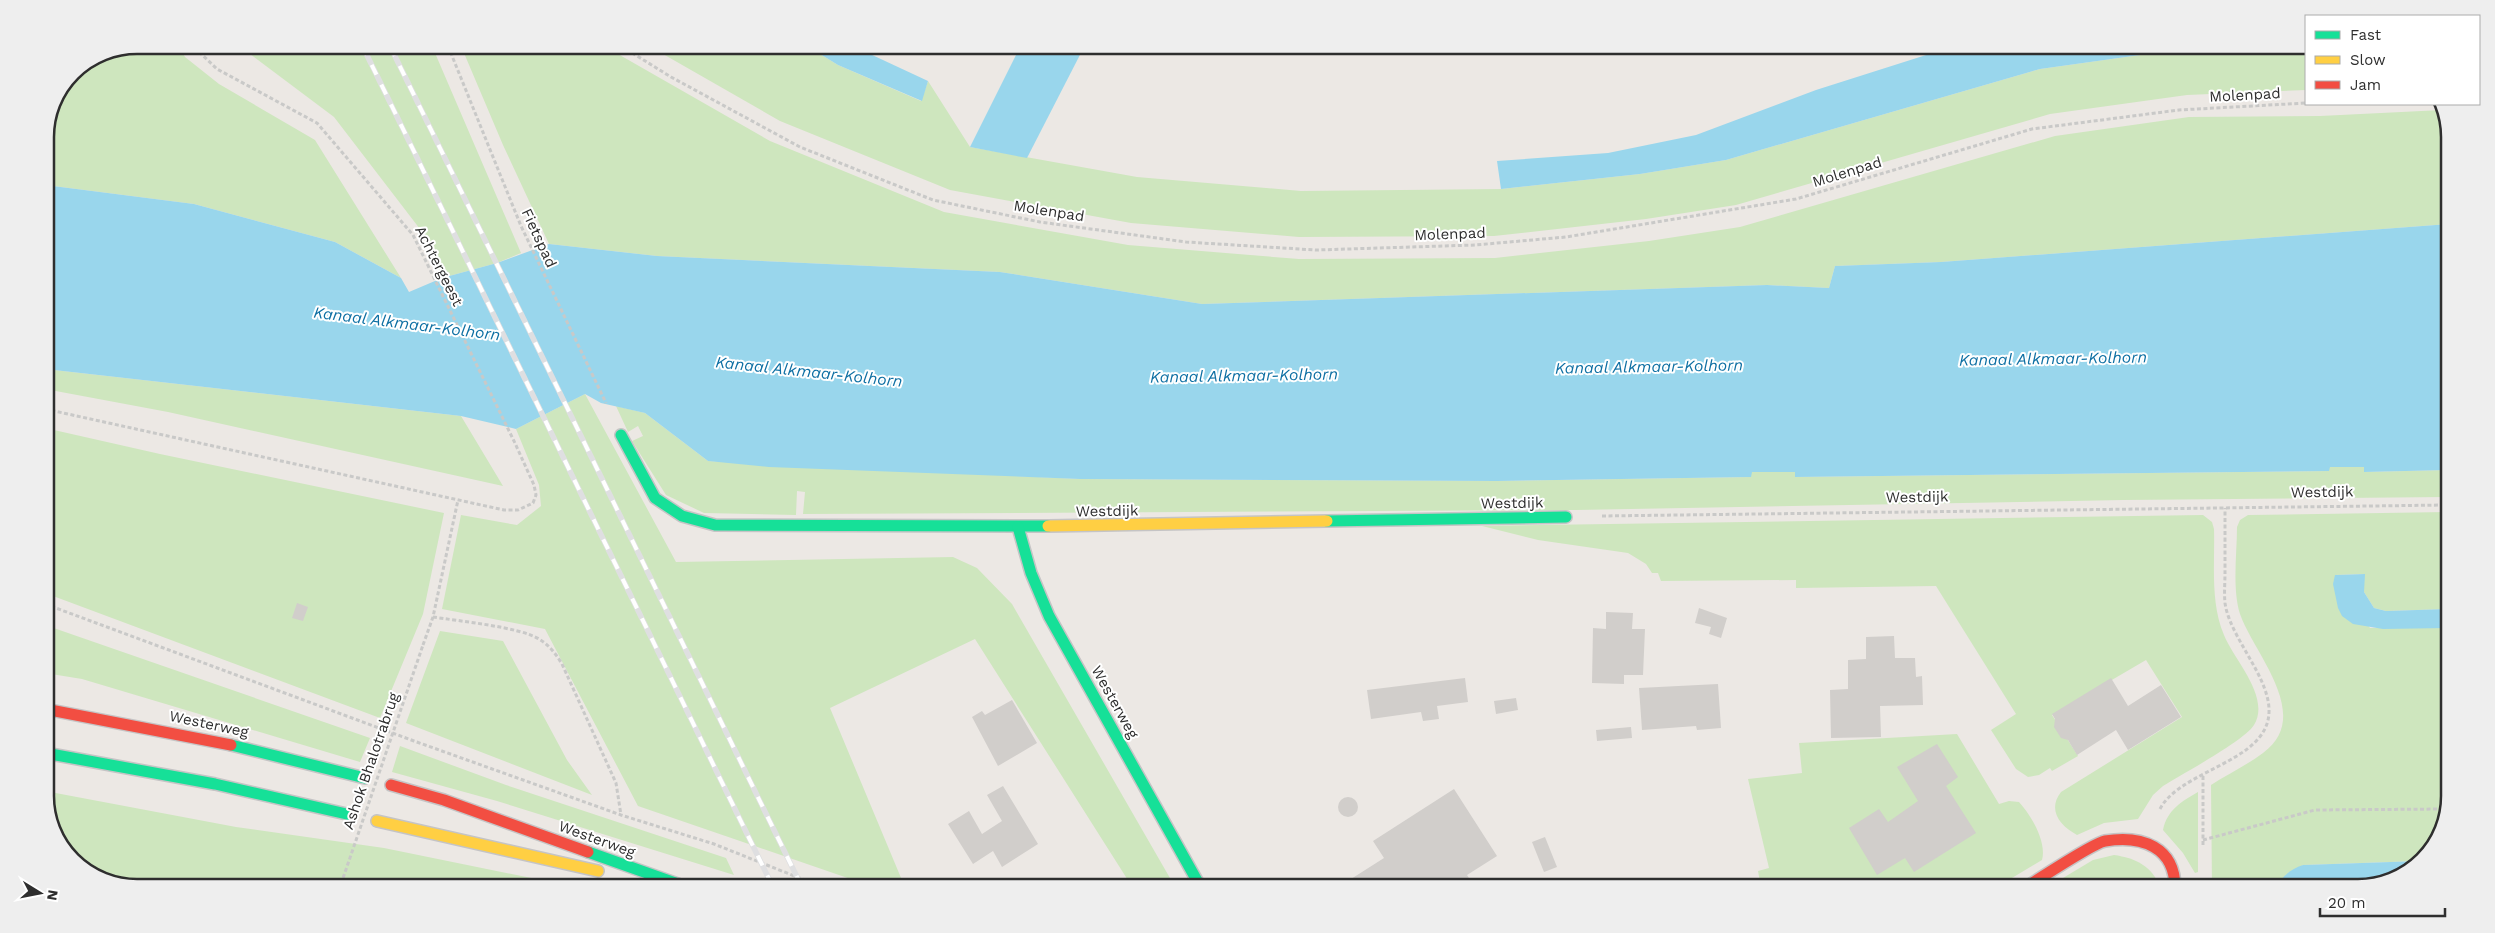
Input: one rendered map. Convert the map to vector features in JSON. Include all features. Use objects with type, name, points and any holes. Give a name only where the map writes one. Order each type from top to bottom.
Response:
[{"type":"street","name":"Westdijk","points":[[621,435],[654,498],[675,512],[699,522],[715,525],[1018,528],[1566,517]]},
{"type":"street","name":"Westerweg","points":[[1018,528],[1031,573],[1050,616],[1196,879]]},
{"type":"street","name":"Westerweg","points":[[54,710],[142,725],[275,753],[365,778]]},
{"type":"street","points":[[54,755],[214,784],[351,815]]},
{"type":"street","name":"Westerweg","points":[[391,785],[444,800],[664,879]]},
{"type":"street","name":"Westerweg","points":[[377,821],[640,879]]},
{"type":"street","points":[[2040,879],[2104,841],[2140,841],[2154,845],[2167,857],[2175,874],[2175,879]]},
{"type":"path","name":"Achtergeest","points":[[201,54],[217,69],[317,123],[413,235],[514,441],[534,485],[536,495],[533,503],[518,510],[509,511],[458,500]]},
{"type":"path","name":"Fietspad","points":[[451,54],[521,226],[621,435]]},
{"type":"path","name":"Molenpad","points":[[634,54],[671,77],[800,147],[933,200],[1040,222],[1176,241],[1316,250],[1475,245],[1566,237],[1796,199],[2032,129],[2179,110],[2305,103]]},
{"type":"path","points":[[54,411],[458,500]]},
{"type":"path","name":"Ashok Bhalotrabrug","points":[[343,879],[433,617],[458,500]]},
{"type":"path","name":"Westdijk","points":[[1566,517],[2441,505]]},
{"type":"path","points":[[2154,845],[2152,825],[2163,802],[2244,752],[2258,740],[2269,724],[2270,706],[2265,688],[2238,638],[2225,603],[2225,508]]},
{"type":"path","points":[[54,607],[620,815],[714,844],[802,879]]},
{"type":"path","points":[[433,617],[521,632],[538,638],[552,648],[562,664],[616,783],[620,815]]},
{"type":"path","points":[[2203,776],[2203,840],[2315,810],[2440,809]]},
{"type":"green space","points":[[183,54],[219,84],[315,140],[401,278],[335,242],[194,204],[54,186],[55,120],[68,90],[78,78],[90,68],[120,55]]},
{"type":"green space","points":[[250,54],[435,54],[521,253],[497,263],[442,278],[423,233],[334,117]]},
{"type":"green space","points":[[464,54],[618,54],[770,141],[944,212],[1128,245],[1299,259],[1495,258],[1649,241],[1740,227],[2055,136],[2189,117],[2320,116],[2437,110],[2441,131],[2441,225],[1941,262],[1835,266],[1829,288],[1767,285],[1202,304],[1000,272],[657,256],[549,244],[503,145]]},
{"type":"green space","points":[[663,54],[820,54],[838,65],[921,101],[928,81],[970,147],[1137,177],[1301,191],[1501,189],[1640,174],[1726,160],[2040,69],[2147,54],[2305,54],[2305,90],[2187,95],[2050,114],[1736,205],[1646,219],[1494,236],[1299,237],[1131,223],[950,190],[780,121]]},
{"type":"green space","points":[[54,370],[461,416],[503,486],[168,412],[54,391]]},
{"type":"green space","points":[[585,394],[676,562],[953,557],[977,568],[1012,604],[1171,879],[1127,879],[975,639],[830,708],[901,879],[851,879],[638,806],[545,629],[442,609],[461,515],[517,525],[541,506],[539,485],[516,429]]},
{"type":"green space","points":[[616,406],[645,413],[708,461],[1080,479],[1497,481],[1751,477],[1751,472],[1796,472],[1796,477],[2329,471],[2329,467],[2365,467],[2365,472],[2441,470],[2441,497],[2123,500],[1576,510],[803,514],[805,492],[797,491],[796,515],[704,513],[666,495],[632,441],[643,436],[638,426],[628,432]]},
{"type":"green space","points":[[54,430],[444,513],[423,614],[380,718],[54,596]]},
{"type":"green space","points":[[2441,512],[2441,609],[2386,611],[2374,608],[2364,592],[2364,574],[2335,575],[2370,628],[2441,628],[2440,813],[2433,833],[2424,847],[2410,861],[2303,865],[2284,879],[2212,879],[2211,785],[2263,753],[2277,738],[2283,721],[2282,703],[2276,685],[2240,614],[2236,593],[2237,527],[2240,520],[2248,515]]},
{"type":"green space","points":[[2203,515],[2212,522],[2214,529],[2214,583],[2220,622],[2229,645],[2255,691],[2258,703],[2258,714],[2254,725],[2238,740],[2163,786],[2153,795],[2138,819],[2104,823],[2077,835],[2065,827],[2057,817],[2055,805],[2061,792],[2182,717],[2146,660],[2052,715],[2078,756],[2052,771],[2050,768],[2039,775],[2028,777],[2016,769],[1991,730],[2016,714],[1936,586],[1796,588],[1796,580],[1661,581],[1658,573],[1652,573],[1646,564],[1628,553],[1538,540],[1482,526]]},
{"type":"green space","points":[[54,628],[370,738],[360,762],[82,679],[54,674]]},
{"type":"green space","points":[[440,631],[503,641],[567,760],[592,795],[406,723]]},
{"type":"green space","points":[[1957,734],[1999,804],[2009,801],[2019,802],[2028,814],[2040,837],[2043,853],[2042,860],[2010,879],[1760,879],[1758,871],[1769,868],[1748,779],[1802,773],[1799,743]]},
{"type":"green space","points":[[400,746],[506,785],[726,858],[734,875],[497,801],[392,772]]},
{"type":"green space","points":[[2198,792],[2198,872],[2195,873],[2183,853],[2163,830],[2168,817],[2176,807]]},
{"type":"green space","points":[[54,793],[236,827],[384,848],[536,879],[120,878],[100,871],[86,862],[71,847],[58,823],[55,813]]},
{"type":"green space","points":[[2114,855],[2129,858],[2142,864],[2156,879],[2061,879],[2093,860]]},
{"type":"water","points":[[820,54],[870,54],[928,81],[922,101],[838,65]]},
{"type":"water","points":[[1016,54],[1080,54],[1027,158],[970,147]]},
{"type":"water","points":[[1929,54],[2147,54],[2040,69],[1726,160],[1640,174],[1501,189],[1497,161],[1608,153],[1696,135],[1816,90]]},
{"type":"water","name":"Kanaal Alkmaar-Kolhorn","points":[[54,186],[194,204],[335,242],[401,278],[409,292],[442,278],[497,263],[549,244],[657,256],[1000,272],[1202,304],[1767,285],[1829,288],[1835,266],[1941,262],[2441,225],[2441,470],[2364,472],[2364,467],[2330,467],[2329,471],[1795,477],[1795,472],[1752,472],[1751,477],[1497,481],[1080,479],[769,467],[708,461],[645,413],[601,403],[585,394],[516,429],[461,416],[54,370]]},
{"type":"water","points":[[2365,574],[2364,592],[2374,608],[2386,611],[2441,609],[2441,628],[2383,629],[2353,624],[2342,616],[2338,608],[2333,584],[2335,575]]},
{"type":"water","points":[[2410,861],[2395,871],[2369,879],[2282,879],[2303,865]]},
{"type":"building","points":[[297,603],[308,607],[303,621],[292,618]]},
{"type":"building","points":[[1699,608],[1727,618],[1721,638],[1709,634],[1711,627],[1695,623]]},
{"type":"building","points":[[1606,612],[1633,613],[1632,629],[1645,629],[1643,675],[1624,675],[1624,684],[1592,683],[1593,628],[1606,629]]},
{"type":"building","points":[[1894,636],[1895,658],[1915,658],[1916,677],[1922,676],[1923,705],[1880,706],[1881,737],[1831,738],[1830,690],[1848,689],[1848,660],[1866,659],[1866,637]]},
{"type":"building","points":[[1465,678],[1468,702],[1437,706],[1439,719],[1423,721],[1421,712],[1371,719],[1367,690]]},
{"type":"building","points":[[2111,678],[2128,706],[2161,685],[2181,717],[2128,750],[2116,730],[2077,755],[2068,740],[2061,738],[2054,727],[2055,719],[2052,714]]},
{"type":"building","points":[[1718,684],[1721,728],[1697,730],[1696,726],[1642,730],[1639,688]]},
{"type":"building","points":[[1516,698],[1518,710],[1496,714],[1494,701]]},
{"type":"building","points":[[1012,700],[1037,743],[998,766],[972,717],[982,711],[985,715]]},
{"type":"building","points":[[1631,727],[1632,738],[1597,741],[1596,730]]},
{"type":"building","points":[[1937,744],[1958,777],[1946,786],[1976,833],[1914,872],[1905,858],[1877,875],[1849,828],[1879,809],[1888,822],[1918,801],[1897,767]]},
{"type":"building","points":[[1003,786],[1038,844],[1002,867],[993,851],[973,864],[948,824],[969,811],[982,834],[1002,821],[987,795]]},
{"type":"building","points":[[1454,789],[1497,856],[1467,875],[1470,879],[1351,879],[1384,858],[1373,841]]},
{"type":"building","points":[[1344,797],[1352,797],[1358,803],[1358,811],[1352,817],[1344,817],[1338,811],[1338,803]]},
{"type":"building","points":[[1545,837],[1557,867],[1544,872],[1532,842]]},
{"type":"railway","points":[[366,54],[769,879]]},
{"type":"railway","points":[[394,54],[798,879]]},
{"type":"traffic: fast","points":[[621,435],[655,498],[682,516],[715,525],[1048,526]]},
{"type":"traffic: fast","points":[[1327,521],[1566,517]]},
{"type":"traffic: fast","points":[[1018,527],[1031,573],[1049,616],[1196,879]]},
{"type":"traffic: fast","points":[[231,745],[365,778]]},
{"type":"traffic: fast","points":[[54,755],[215,784],[351,815]]},
{"type":"traffic: fast","points":[[588,852],[664,879]]},
{"type":"traffic: slow","points":[[1048,526],[1327,521]]},
{"type":"traffic: slow","points":[[377,821],[598,871]]},
{"type":"traffic: jam","points":[[54,711],[231,745]]},
{"type":"traffic: jam","points":[[391,785],[444,800],[588,852]]},
{"type":"traffic: jam","points":[[2039,879],[2099,843],[2119,840],[2143,842],[2154,847],[2163,854],[2169,863],[2174,879]]}]
